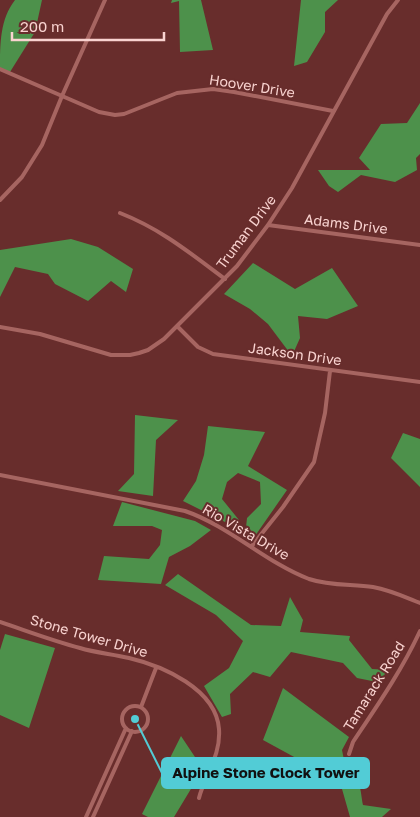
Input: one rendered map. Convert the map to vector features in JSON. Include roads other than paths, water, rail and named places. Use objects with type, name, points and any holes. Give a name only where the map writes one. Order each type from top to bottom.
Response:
[{"type":"street","points":[[0,200],[22,178],[37,156],[105,0]]},
{"type":"street","name":"Truman Drive","points":[[0,327],[40,334],[101,354],[120,356],[148,350],[164,339],[225,279],[251,250],[292,188],[387,14],[398,0]]},
{"type":"street","name":"Hoover Drive","points":[[0,69],[99,112],[115,114],[133,111],[177,93],[201,89],[231,91],[333,111]]},
{"type":"street","points":[[120,213],[165,235],[225,279]]},
{"type":"street","name":"Adams Drive","points":[[268,225],[420,245]]},
{"type":"street","name":"Jackson Drive","points":[[178,326],[198,347],[213,354],[420,382]]},
{"type":"street","points":[[251,547],[283,507],[314,462],[322,430],[330,371]]},
{"type":"street","name":"Rio Vista Drive","points":[[0,475],[185,511],[203,518],[287,568],[311,580],[336,585],[378,588],[402,595],[420,604]]},
{"type":"street","name":"Stone Tower Drive","points":[[0,622],[67,645],[129,658],[156,668],[196,688],[209,702],[217,720],[220,736],[217,755],[199,798]]},
{"type":"street","name":"Tamarack Road","points":[[349,754],[353,742],[411,652],[420,631]]},
{"type":"street","points":[[140,707],[156,668]]},
{"type":"street","points":[[133,706],[140,707],[148,717],[146,725],[140,730],[132,731],[126,728],[122,721],[126,710],[133,706]]},
{"type":"street","points":[[86,817],[126,728]]},
{"type":"street","points":[[93,817],[132,731]]},
{"type":"place","name":"Alpine Stone Clock Tower","points":[[135,719]]}]
